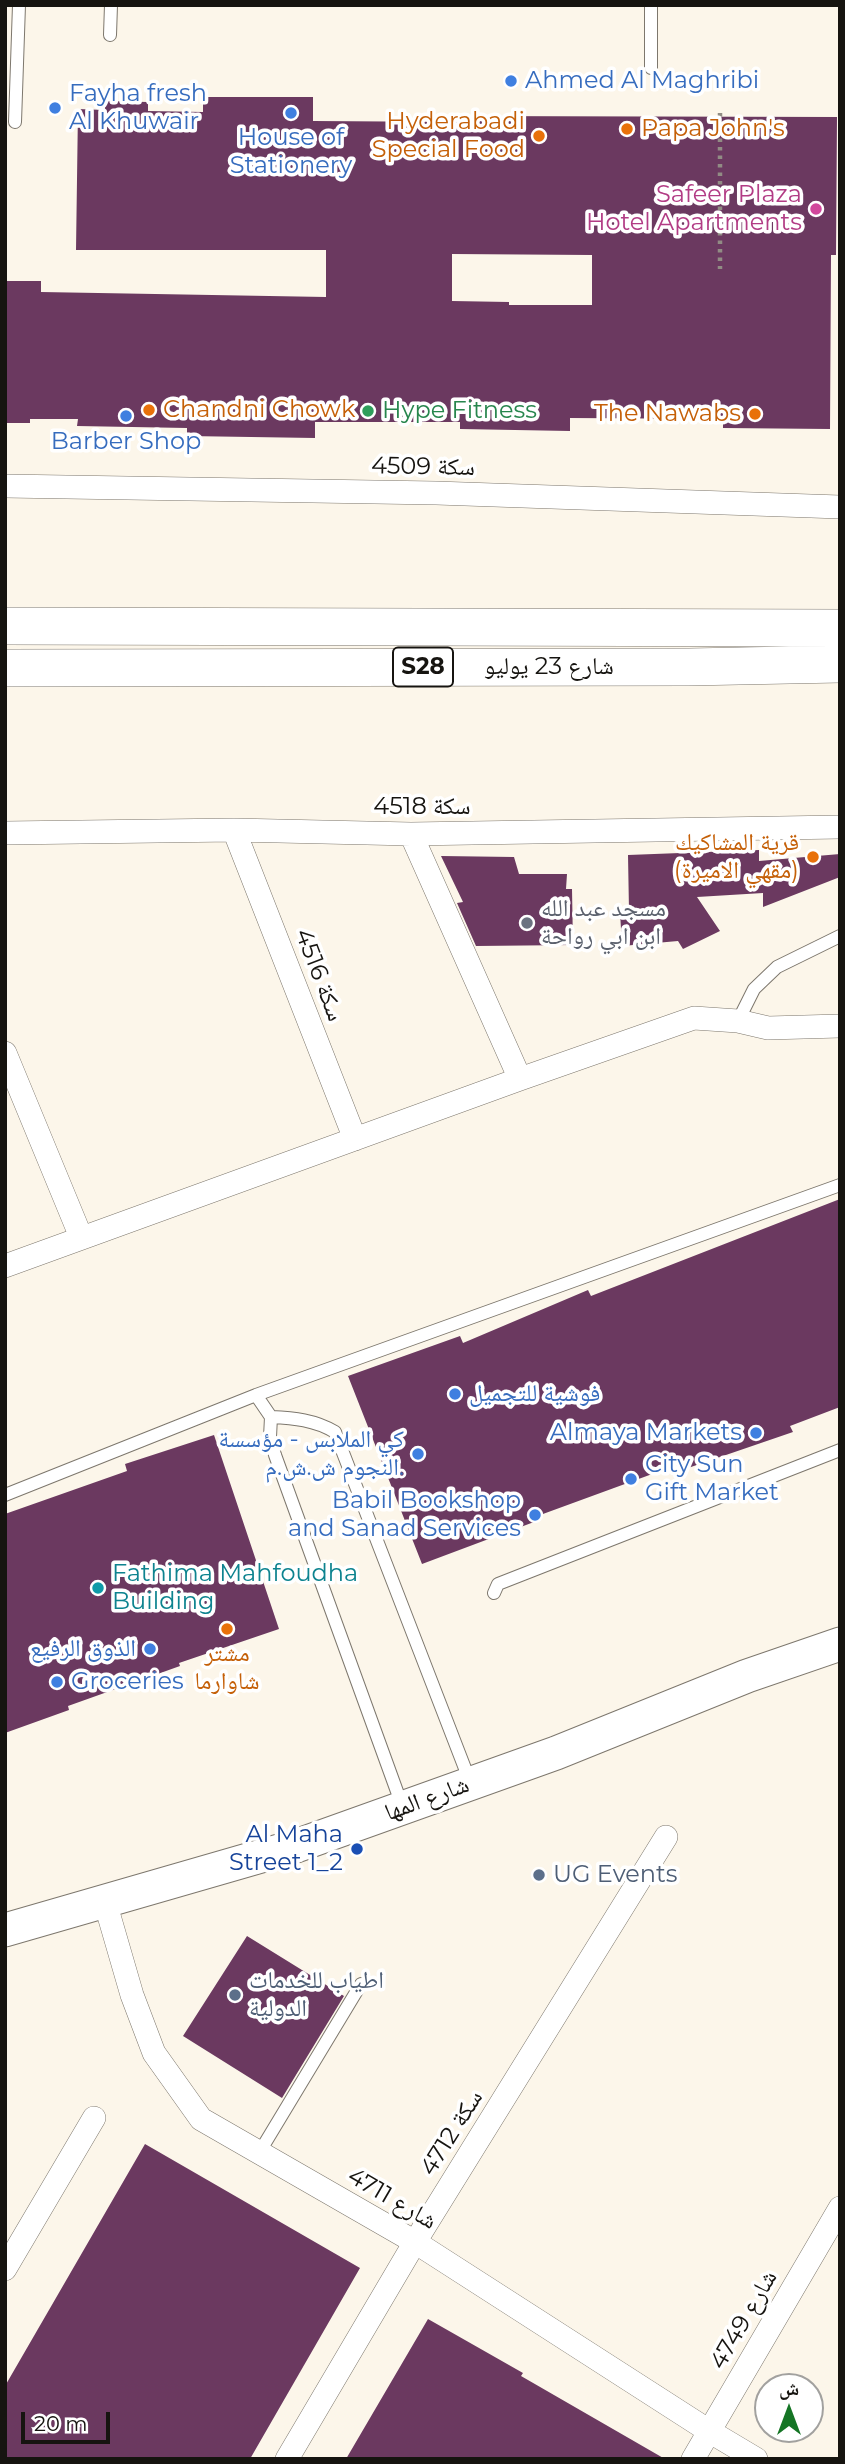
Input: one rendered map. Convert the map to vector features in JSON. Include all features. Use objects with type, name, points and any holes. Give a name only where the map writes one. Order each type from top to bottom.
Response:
[{"type":"main road","name":"شارع 23 يوليو","points":[[5,626],[840,628]]},
{"type":"main road","name":"شارع 23 يوليو","points":[[5,668],[689,667],[840,664]]},
{"type":"street","name":"سكة 4509","points":[[5,486],[436,493],[840,507]]},
{"type":"street","name":"سكة 4518","points":[[5,833],[234,830],[411,834],[840,827]]},
{"type":"street","name":"سكة 4516","points":[[234,830],[355,1139]]},
{"type":"street","points":[[411,834],[520,1079]]},
{"type":"street","points":[[5,1266],[694,1018],[738,1021],[768,1028],[840,1026]]},
{"type":"street","points":[[5,1054],[81,1237]]},
{"type":"street","name":"شارع المها","points":[[5,1930],[296,1846],[556,1753],[747,1676],[839,1649]]},
{"type":"street","name":"سكة 4712","points":[[287,2459],[415,2242],[666,1837]]},
{"type":"street","name":"4711 شارع","points":[[105,1902],[132,1995],[154,2053],[201,2119],[415,2242],[756,2459]]},
{"type":"street","points":[[5,2269],[94,2118]]},
{"type":"street","name":"4749 شارع","points":[[693,2459],[840,2208]]},
{"type":"lane","points":[[15,121],[11,65],[19,5]]},
{"type":"lane","points":[[110,36],[111,5]]},
{"type":"lane","points":[[651,5],[651,68]]},
{"type":"lane","points":[[738,1021],[754,989],[777,967],[840,936]]},
{"type":"lane","points":[[5,1495],[256,1395],[840,1185]]},
{"type":"lane","points":[[256,1395],[271,1416],[271,1437],[275,1455],[403,1808]]},
{"type":"lane","points":[[271,1416],[321,1424],[335,1432],[471,1784]]},
{"type":"lane","points":[[494,1592],[498,1584],[840,1450]]},
{"type":"lane","points":[[260,2152],[361,1984]]},
{"type":"path","points":[[720,113],[720,269]]},
{"type":"building","points":[[203,97],[313,97],[313,121],[463,122],[463,116],[837,117],[836,255],[831,255],[830,429],[723,428],[723,419],[570,418],[570,431],[460,429],[460,422],[315,422],[315,438],[187,436],[187,428],[77,426],[78,419],[30,419],[30,423],[5,423],[5,281],[41,281],[41,292],[326,297],[326,250],[76,250],[78,109],[105,110],[105,101],[148,102],[148,111],[203,112]],"holes":[[[452,254],[592,255],[592,305],[509,305],[509,302],[452,301]]]},
{"type":"building","points":[[759,850],[759,861],[840,854],[840,877],[763,907],[763,893],[697,897],[720,931],[683,949],[678,941],[622,946],[620,912],[629,911],[628,855]]},
{"type":"building","name":"مسجد عبد الله ابن ابي رواحة","points":[[441,856],[514,857],[519,874],[567,874],[566,889],[572,889],[573,945],[476,946],[457,903],[463,902]]},
{"type":"building","points":[[840,1199],[840,1407],[790,1426],[793,1432],[688,1468],[685,1462],[532,1518],[534,1522],[422,1564],[348,1376],[460,1336],[463,1343],[588,1290],[591,1296]]},
{"type":"building","points":[[214,1435],[279,1629],[179,1663],[180,1666],[68,1706],[69,1710],[5,1733],[5,1514],[127,1471],[125,1464]]},
{"type":"building","points":[[247,1936],[344,1996],[282,2098],[183,2036]]},
{"type":"building","points":[[145,2144],[360,2268],[250,2459],[5,2459],[5,2386]]},
{"type":"building","points":[[428,2319],[523,2373],[521,2376],[665,2459],[346,2459]]},
{"type":"place","name":"Ahmed Al Maghribi","points":[[511,81]]},
{"type":"place","name":"Fayha fresh Al Khuwair","points":[[55,108]]},
{"type":"place","name":"House of Stationery","points":[[291,113]]},
{"type":"place","name":"Papa John's","points":[[627,129]]},
{"type":"place","name":"Hyderabadi Special Food","points":[[539,136]]},
{"type":"place","name":"Safeer Plaza Hotel Apartments","points":[[816,209]]},
{"type":"place","name":"Chandni Chowk","points":[[149,410]]},
{"type":"place","name":"Hype Fitness","points":[[368,411]]},
{"type":"place","name":"The Nawabs","points":[[755,414]]},
{"type":"place","name":"Barber Shop","points":[[126,416]]},
{"type":"place","name":"قرية المشاكيك (مقهي الاميرة)","points":[[813,857]]},
{"type":"place","name":"مسجد عبد الله ابن ابي رواحة","points":[[527,923]]},
{"type":"place","name":"فوشية للتجميل","points":[[455,1394]]},
{"type":"place","name":"Almaya Markets","points":[[756,1433]]},
{"type":"place","name":"كي الملابس - مؤسسة النجوم ش.ش.م.","points":[[418,1454]]},
{"type":"place","name":"City Sun Gift Market","points":[[631,1479]]},
{"type":"place","name":"Babil Bookshop and Sanad Services","points":[[535,1515]]},
{"type":"place","name":"Fathima Mahfoudha Building","points":[[98,1588]]},
{"type":"place","name":"مشتر شاوارما","points":[[227,1629]]},
{"type":"place","name":"الذوق الرفيع","points":[[150,1649]]},
{"type":"place","name":"Groceries","points":[[57,1682]]},
{"type":"place","name":"Al Maha Street 1_2","points":[[357,1849]]},
{"type":"place","name":"UG Events","points":[[539,1875]]},
{"type":"place","name":"اطياب للخدمات الدولية","points":[[235,1995]]}]
